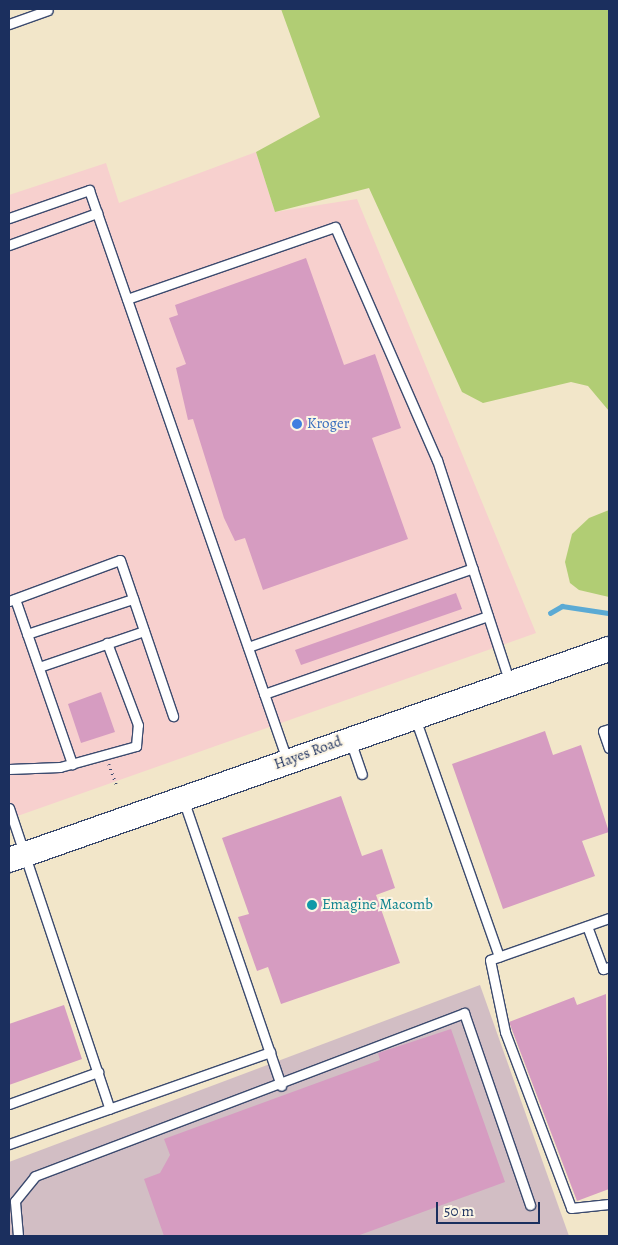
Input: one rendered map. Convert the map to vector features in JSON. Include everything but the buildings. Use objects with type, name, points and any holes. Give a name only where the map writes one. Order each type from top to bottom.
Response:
[{"type":"street","name":"Hayes Road","points":[[17,858],[286,760],[609,649]]},
{"type":"lane","points":[[9,24],[48,10]]},
{"type":"lane","points":[[9,218],[89,190],[286,760]]},
{"type":"lane","points":[[9,246],[97,213]]},
{"type":"lane","points":[[127,299],[335,227],[437,460],[510,683]]},
{"type":"lane","points":[[72,764],[27,634],[12,600],[120,560],[173,716]]},
{"type":"lane","points":[[248,647],[473,568]]},
{"type":"lane","points":[[27,634],[133,598]]},
{"type":"lane","points":[[264,694],[488,616]]},
{"type":"lane","points":[[39,667],[144,631]]},
{"type":"lane","points":[[9,769],[72,764],[106,756],[136,746],[140,738],[107,644]]},
{"type":"lane","points":[[414,715],[498,957]]},
{"type":"lane","points":[[609,729],[604,731],[609,748]]},
{"type":"lane","points":[[350,738],[362,774]]},
{"type":"lane","points":[[183,799],[281,1086]]},
{"type":"lane","points":[[9,808],[17,858],[98,1072],[110,1109]]},
{"type":"lane","points":[[609,918],[490,960],[505,1032],[571,1208],[609,1204]]},
{"type":"lane","points":[[587,926],[603,969],[609,967]]},
{"type":"lane","points":[[18,1236],[15,1201],[35,1176],[281,1086],[464,1013],[530,1205]]},
{"type":"lane","points":[[9,1144],[270,1052]]},
{"type":"lane","points":[[9,1104],[98,1072]]},
{"type":"path","points":[[106,756],[117,786]]},
{"type":"shaded area","points":[[256,152],[275,212],[357,199],[536,633],[9,819],[9,195],[106,163],[119,203]]},
{"type":"shaded area","points":[[480,985],[569,1236],[9,1236],[9,1162]]},
{"type":"green space","points":[[281,9],[609,9],[609,411],[588,386],[571,382],[483,403],[462,392],[369,188],[275,212],[256,152],[320,117]]},
{"type":"green space","points":[[609,510],[609,597],[579,590],[570,583],[565,562],[572,534],[589,518]]},
{"type":"waterway","points":[[550,613],[562,606],[609,613]]},
{"type":"place","name":"Kroger","points":[[297,424]]},
{"type":"place","name":"Emagine Macomb","points":[[312,905]]}]
